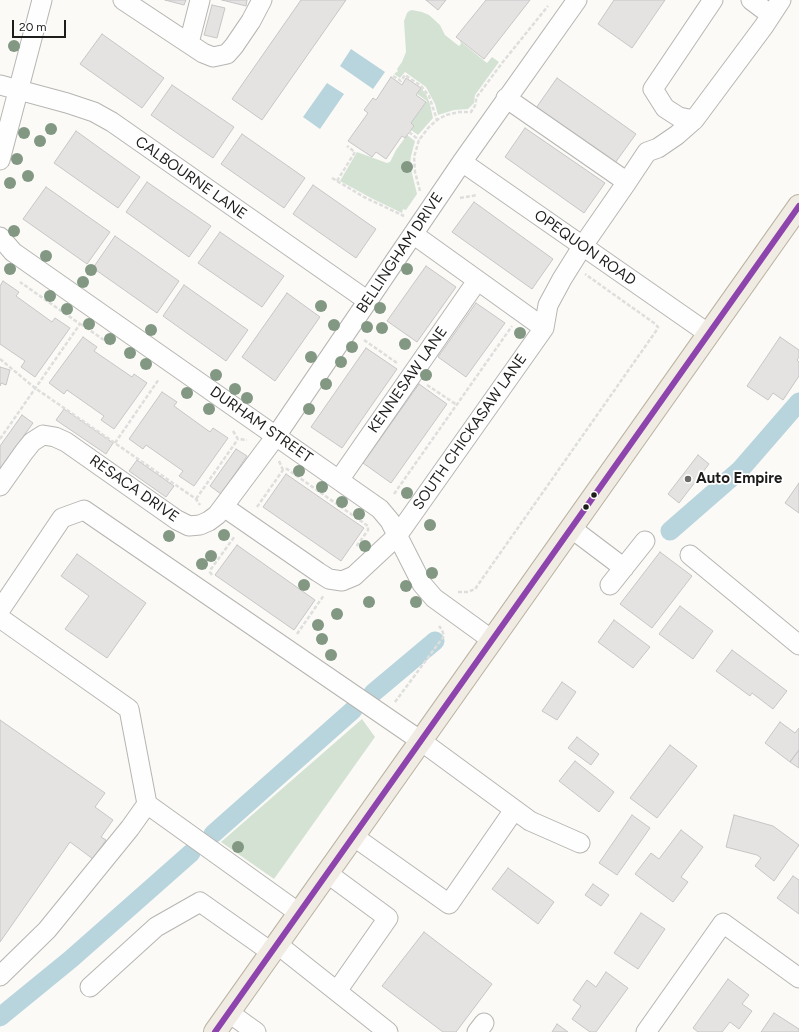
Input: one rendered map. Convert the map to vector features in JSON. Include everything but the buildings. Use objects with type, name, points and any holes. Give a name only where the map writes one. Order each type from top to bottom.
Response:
[{"type":"main road","points":[[214,1032],[799,206]]},
{"type":"street","points":[[0,160],[20,90],[42,0]]},
{"type":"street","points":[[122,0],[141,5],[203,53],[213,56],[227,54],[251,22],[262,0]]},
{"type":"street","points":[[189,43],[200,0]]},
{"type":"street","name":"BELLINGHAM DRIVE","points":[[224,507],[276,436],[506,98],[577,0]]},
{"type":"street","points":[[694,120],[679,118],[665,108],[653,89],[714,0]]},
{"type":"street","points":[[413,234],[544,328],[548,305],[562,279],[582,246],[647,152],[658,148],[677,135],[694,120],[764,26],[776,7],[751,0]]},
{"type":"street","name":"CALBOURNE LANE","points":[[0,85],[67,103],[94,112],[112,122],[368,301]]},
{"type":"street","points":[[506,98],[627,182]]},
{"type":"street","name":"OPEQUON ROAD","points":[[462,162],[709,334]]},
{"type":"street","name":"DURHAM STREET","points":[[0,237],[13,252],[380,509],[390,521],[422,584],[434,598],[492,640]]},
{"type":"street","name":"KENNESAW LANE","points":[[339,480],[477,281]]},
{"type":"street","name":"SOUTH CHICKASAW LANE","points":[[397,536],[544,328]]},
{"type":"street","name":"RESACA DRIVE","points":[[0,486],[32,442],[43,435],[55,437],[66,442],[177,520],[190,526],[200,525],[209,521],[224,507]]},
{"type":"street","points":[[224,507],[329,579],[342,580],[354,576],[397,536]]},
{"type":"street","points":[[0,610],[62,518],[84,510],[420,741],[514,810],[530,820],[580,843]]},
{"type":"street","points":[[571,528],[624,568]]},
{"type":"street","points":[[610,585],[645,541]]},
{"type":"street","points":[[690,555],[799,645]]},
{"type":"street","points":[[0,618],[129,709],[147,804],[299,913]]},
{"type":"street","points":[[0,976],[47,930],[130,828],[147,804]]},
{"type":"street","points":[[353,836],[449,904],[514,810]]},
{"type":"street","points":[[327,873],[388,918],[337,991]]},
{"type":"street","points":[[90,987],[156,928],[200,902],[274,948],[337,991],[388,1032]]},
{"type":"street","points":[[646,1032],[723,923],[799,978]]},
{"type":"street","points":[[228,1012],[256,1032]]},
{"type":"path","points":[[420,193],[414,172],[414,157],[420,140],[429,127],[446,115],[459,112],[471,112],[476,104],[476,98],[548,6]]},
{"type":"path","points":[[393,76],[401,81],[405,75],[421,86],[429,96],[437,120]]},
{"type":"path","points":[[410,132],[420,140]]},
{"type":"path","points":[[336,181],[355,152],[347,146]]},
{"type":"path","points":[[332,178],[364,198],[405,216]]},
{"type":"path","points":[[455,203],[459,198],[481,195]]},
{"type":"path","points":[[453,590],[457,592],[468,592],[475,589],[658,327],[584,274],[584,268]]},
{"type":"path","points":[[0,439],[80,324],[19,281]]},
{"type":"path","points":[[394,494],[516,320]]},
{"type":"path","points":[[363,339],[402,367]]},
{"type":"path","points":[[0,359],[35,388],[196,499],[200,506]]},
{"type":"path","points":[[115,443],[159,379]]},
{"type":"path","points":[[422,381],[457,405]]},
{"type":"path","points":[[196,499],[238,439]]},
{"type":"path","points":[[278,459],[283,470]]},
{"type":"path","points":[[283,470],[287,469],[368,526],[368,530],[354,549]]},
{"type":"path","points":[[256,508],[283,470]]},
{"type":"path","points":[[212,575],[210,572],[211,569],[238,531]]},
{"type":"path","points":[[296,635],[327,591]]},
{"type":"path","points":[[392,708],[444,636],[442,630],[435,621]]},
{"type":"green space","points":[[412,10],[429,15],[440,25],[445,35],[459,46],[461,44],[460,41],[487,63],[492,57],[499,62],[475,95],[474,103],[468,109],[454,110],[438,115],[435,104],[426,87],[405,72],[400,78],[394,74],[398,71],[397,69],[406,52],[404,21],[407,13]]},
{"type":"green space","points":[[421,88],[426,94],[430,104],[433,118],[418,135],[411,130],[414,126],[411,123],[427,101],[417,94]]},
{"type":"green space","points":[[407,135],[415,141],[410,165],[417,194],[406,210],[403,209],[402,213],[340,181],[357,152],[387,163],[390,162],[396,150]]},
{"type":"green space","points":[[362,719],[375,737],[274,879],[221,842]]},
{"type":"water","points":[[351,49],[385,72],[373,89],[340,66]]},
{"type":"water","points":[[327,83],[344,94],[320,129],[303,117]]},
{"type":"waterway","points":[[670,531],[740,470],[799,402]]},
{"type":"waterway","points":[[373,693],[435,641]]},
{"type":"waterway","points":[[213,834],[353,710]]},
{"type":"waterway","points":[[0,1017],[71,959],[191,853]]},
{"type":"transit line","points":[[215,1032],[799,206]]},
{"type":"place","name":"Auto Empire","points":[[688,479]]}]
